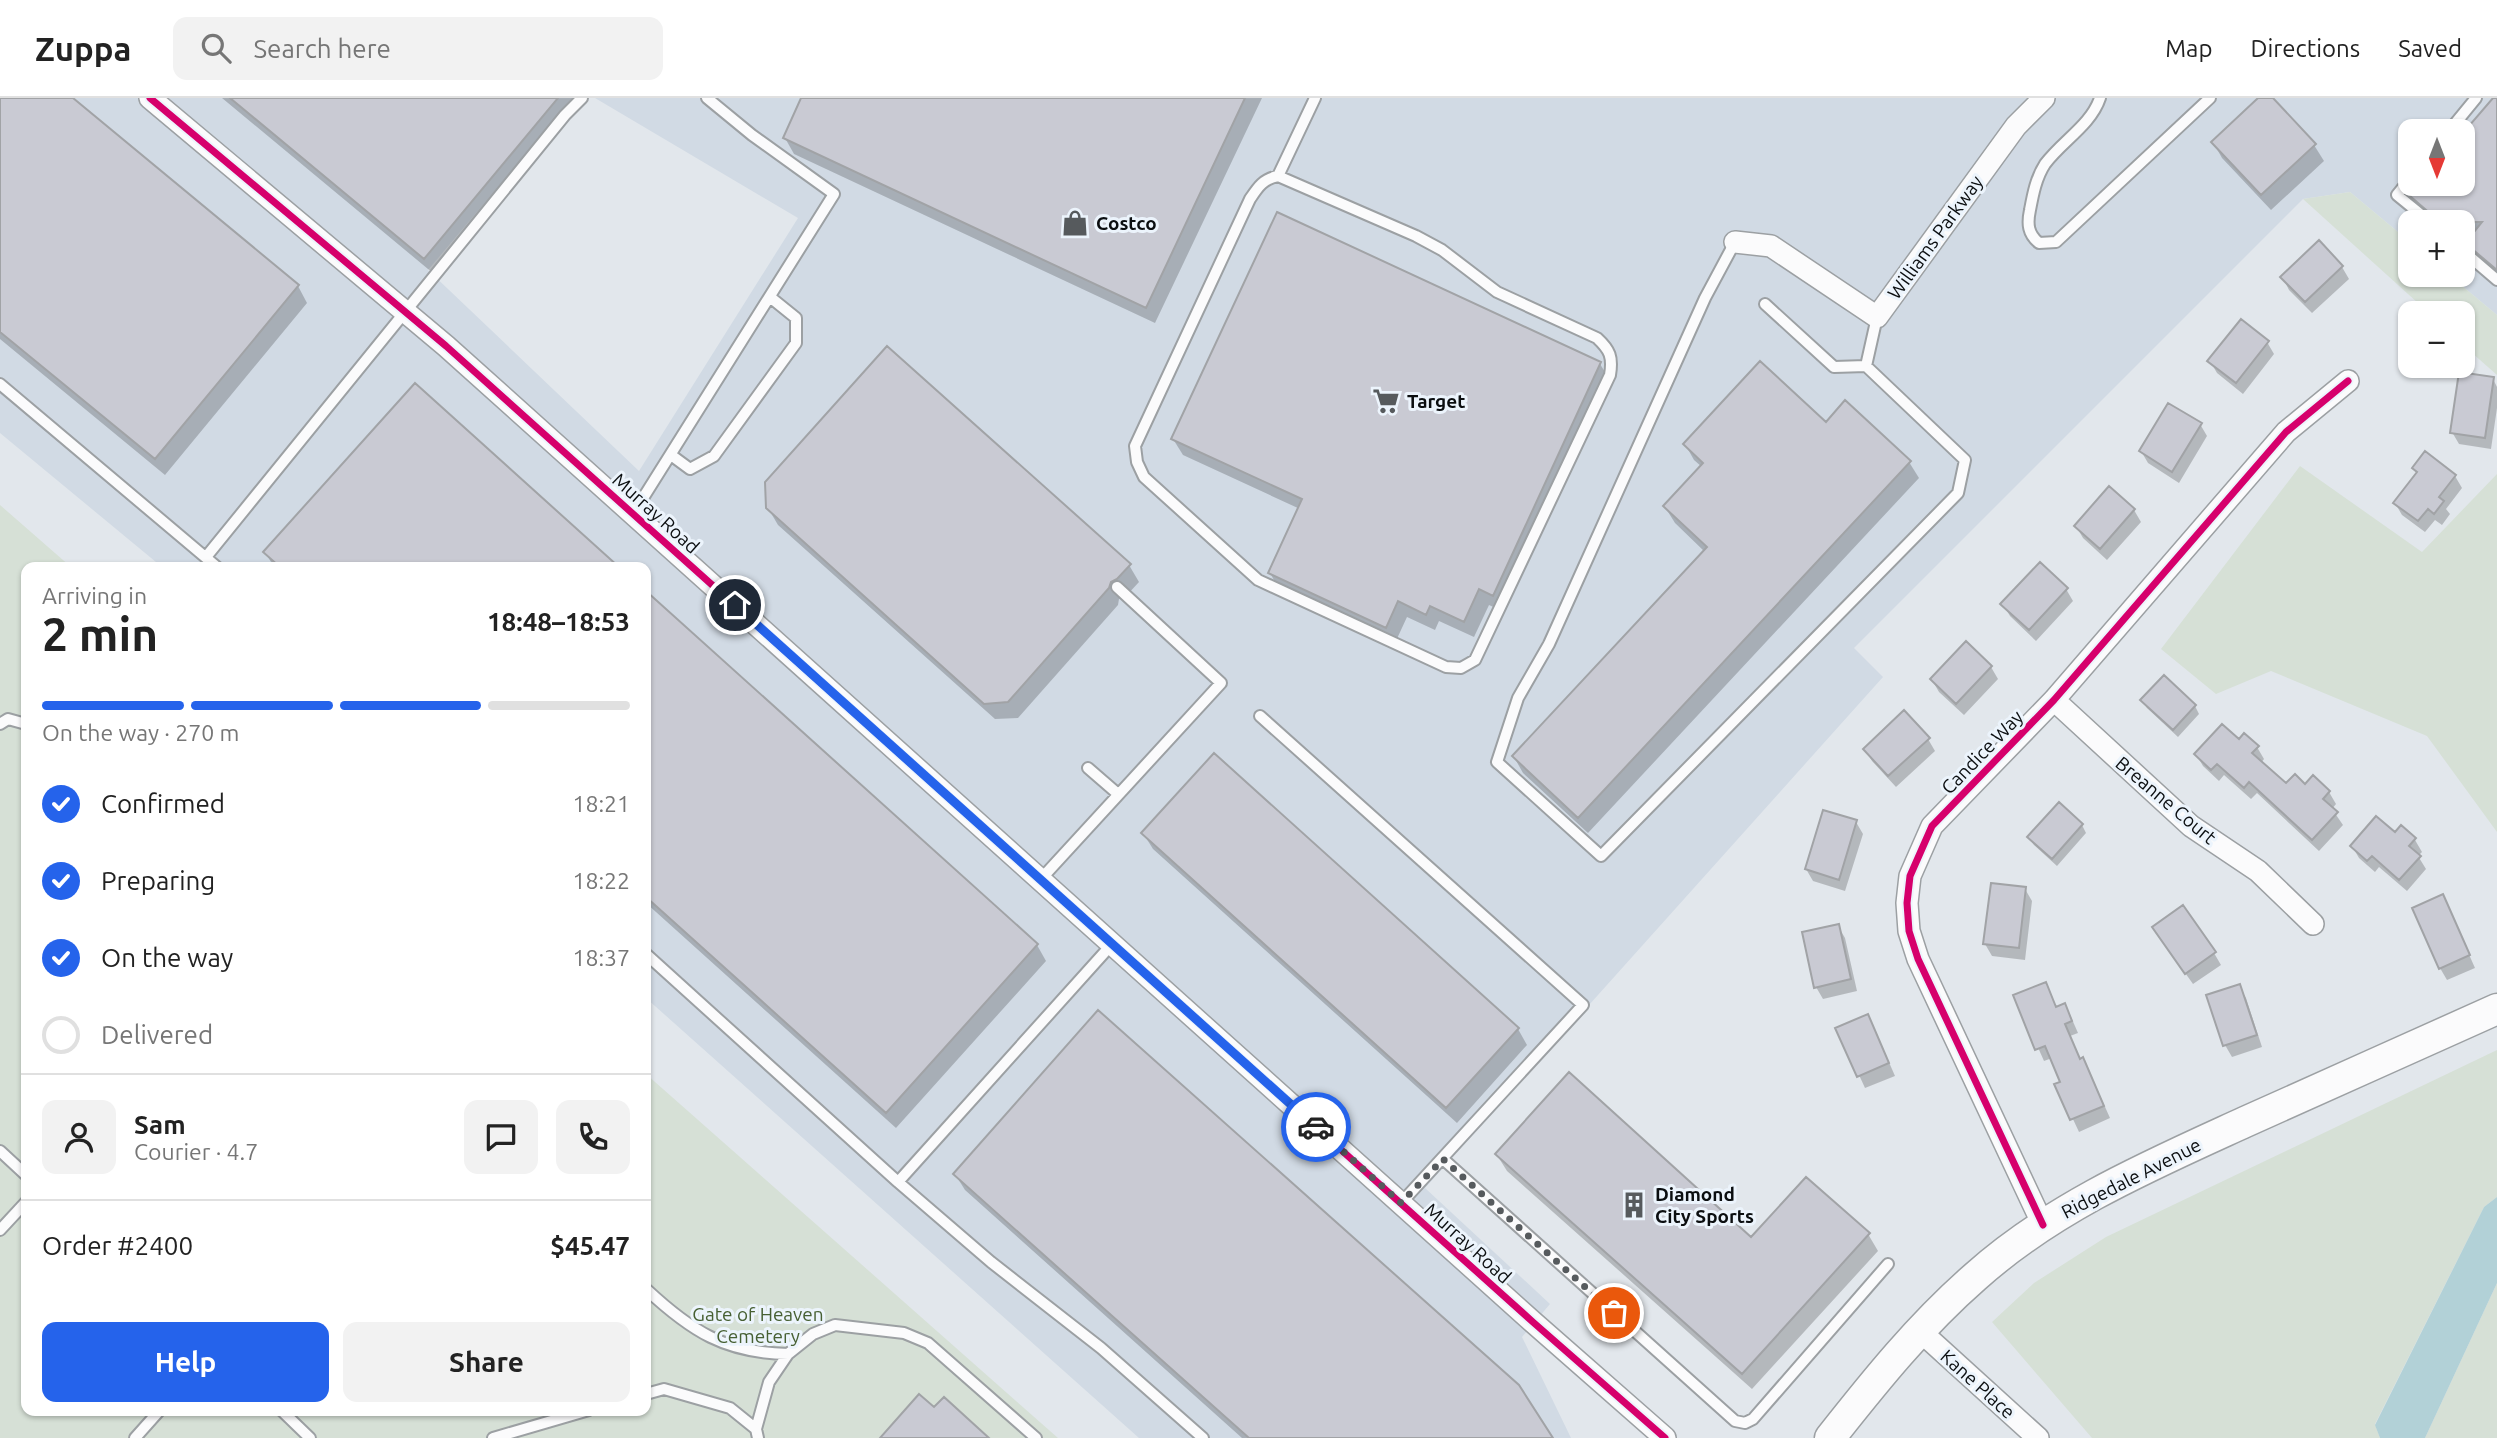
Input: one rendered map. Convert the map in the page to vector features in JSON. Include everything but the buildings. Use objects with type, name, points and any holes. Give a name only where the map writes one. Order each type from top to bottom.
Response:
[{"type":"main road","name":"Ridgedale Avenue","points":[[1831,1438],[1919,1330],[1976,1275],[2070,1208],[2139,1170],[2497,1009]]},
{"type":"street","name":"Murray Road","points":[[150,98],[405,312],[633,514],[1661,1437]]},
{"type":"street","name":"Williams Parkway","points":[[1735,242],[1771,246],[1877,317],[2015,126],[2044,98]]},
{"type":"street","name":"Candice Way","points":[[2043,1226],[1918,958],[1909,931],[1907,903],[1910,876],[1933,826],[2054,700],[2286,432],[2348,382]]},
{"type":"street","name":"Breanne Court","points":[[2054,700],[2191,826],[2258,871],[2313,924]]},
{"type":"street","name":"Kane Place","points":[[1919,1330],[2038,1438]]},
{"type":"lane","points":[[206,557],[582,98]]},
{"type":"lane","points":[[633,514],[834,194],[752,135],[708,98]]},
{"type":"lane","points":[[1278,176],[1315,98]]},
{"type":"lane","points":[[2100,98],[2096,110],[2046,163],[2037,179],[2027,221],[2031,237],[2039,243],[2056,242],[2210,98]]},
{"type":"lane","points":[[2459,119],[2476,98]]},
{"type":"lane","points":[[1278,176],[1416,236],[1442,250],[1497,292],[1597,338],[1609,349],[1613,361],[1610,375],[1475,660],[1461,668],[1446,667],[1258,580],[1144,477],[1137,462],[1135,446],[1250,199],[1260,184],[1268,178],[1278,176]]},
{"type":"lane","points":[[2398,196],[2415,210]]},
{"type":"lane","points":[[1735,242],[1705,298],[1549,643],[1518,698],[1497,762],[1601,856],[1958,494],[1965,460],[1866,366],[1834,367],[1765,304]]},
{"type":"lane","points":[[2475,261],[2497,279]]},
{"type":"lane","points":[[671,455],[690,469],[715,456],[796,343],[796,318],[769,297]]},
{"type":"lane","points":[[1866,366],[1877,317]]},
{"type":"lane","points":[[0,384],[212,562]]},
{"type":"lane","points":[[1041,878],[1221,683],[1117,587]]},
{"type":"lane","points":[[1260,716],[1583,1005],[1401,1203]]},
{"type":"lane","points":[[0,723],[8,719],[21,723]]},
{"type":"lane","points":[[1088,768],[1118,794]]},
{"type":"lane","points":[[898,1182],[1113,943]]},
{"type":"lane","points":[[651,959],[898,1182],[992,1262],[1101,1348],[1203,1438]]},
{"type":"lane","points":[[0,1151],[21,1170]]},
{"type":"lane","points":[[1443,1159],[1735,1421],[1745,1423],[1753,1419],[1888,1264]]},
{"type":"lane","points":[[0,1230],[21,1207]]},
{"type":"lane","points":[[651,1294],[678,1319],[721,1343],[766,1354],[788,1354]]},
{"type":"lane","points":[[757,1434],[769,1382],[788,1354],[813,1334],[835,1325],[904,1332],[928,1343],[1036,1438]]},
{"type":"lane","points":[[651,1393],[664,1389],[730,1408],[757,1434]]},
{"type":"lane","points":[[135,1438],[155,1416]]},
{"type":"lane","points":[[287,1416],[310,1438]]},
{"type":"lane","points":[[493,1438],[568,1416]]},
{"type":"shaded area","points":[[0,98],[573,98],[428,270],[639,471],[798,218],[595,98],[2497,98],[2497,315],[2463,287],[2475,287],[2475,210],[2398,210],[2398,232],[2350,192],[2303,199],[1854,648],[1883,677],[1425,1188],[1550,1304],[1522,1337],[1571,1438],[1139,1438],[651,1002],[651,562],[156,562],[0,433]]},
{"type":"green space","points":[[2350,192],[2398,232],[2398,285],[2303,199]]},
{"type":"green space","points":[[2400,287],[2463,287],[2497,315],[2497,375],[2475,356],[2475,301],[2416,301]]},
{"type":"green space","points":[[2300,466],[2422,552],[2497,474],[2497,832],[2427,736],[2271,671],[2216,694],[2161,649]]},
{"type":"green space","name":"Gate of Heaven Cemetery","points":[[0,505],[65,562],[21,562],[21,1416],[651,1416],[651,1078],[1058,1438],[0,1438]]},
{"type":"green space","points":[[2497,1050],[2497,1197],[2484,1207],[2375,1424],[2380,1438],[2092,1438],[1992,1322],[2034,1283],[2106,1237]]},
{"type":"green space","points":[[2497,1283],[2497,1438],[2425,1438]]},
{"type":"water","points":[[2497,1197],[2497,1283],[2425,1438],[2380,1438],[2375,1425],[2484,1207]]},
{"type":"cycle path","points":[[150,98],[446,346],[1665,1438]]},
{"type":"cycle path","points":[[2043,1225],[1918,959],[1909,931],[1907,903],[1910,876],[1932,826],[2054,700],[2286,432],[2348,381]]},
{"type":"way so far","points":[[1316,1127],[1401,1203],[1443,1159],[1614,1313]]},
{"type":"place","name":"Costco","points":[[1075,223]]},
{"type":"place","name":"Target","points":[[1386,401]]},
{"type":"place","name":"Diamond City Sports","points":[[1634,1205]]},
{"type":"route","points":[[735,605],[1316,1127]]}]
